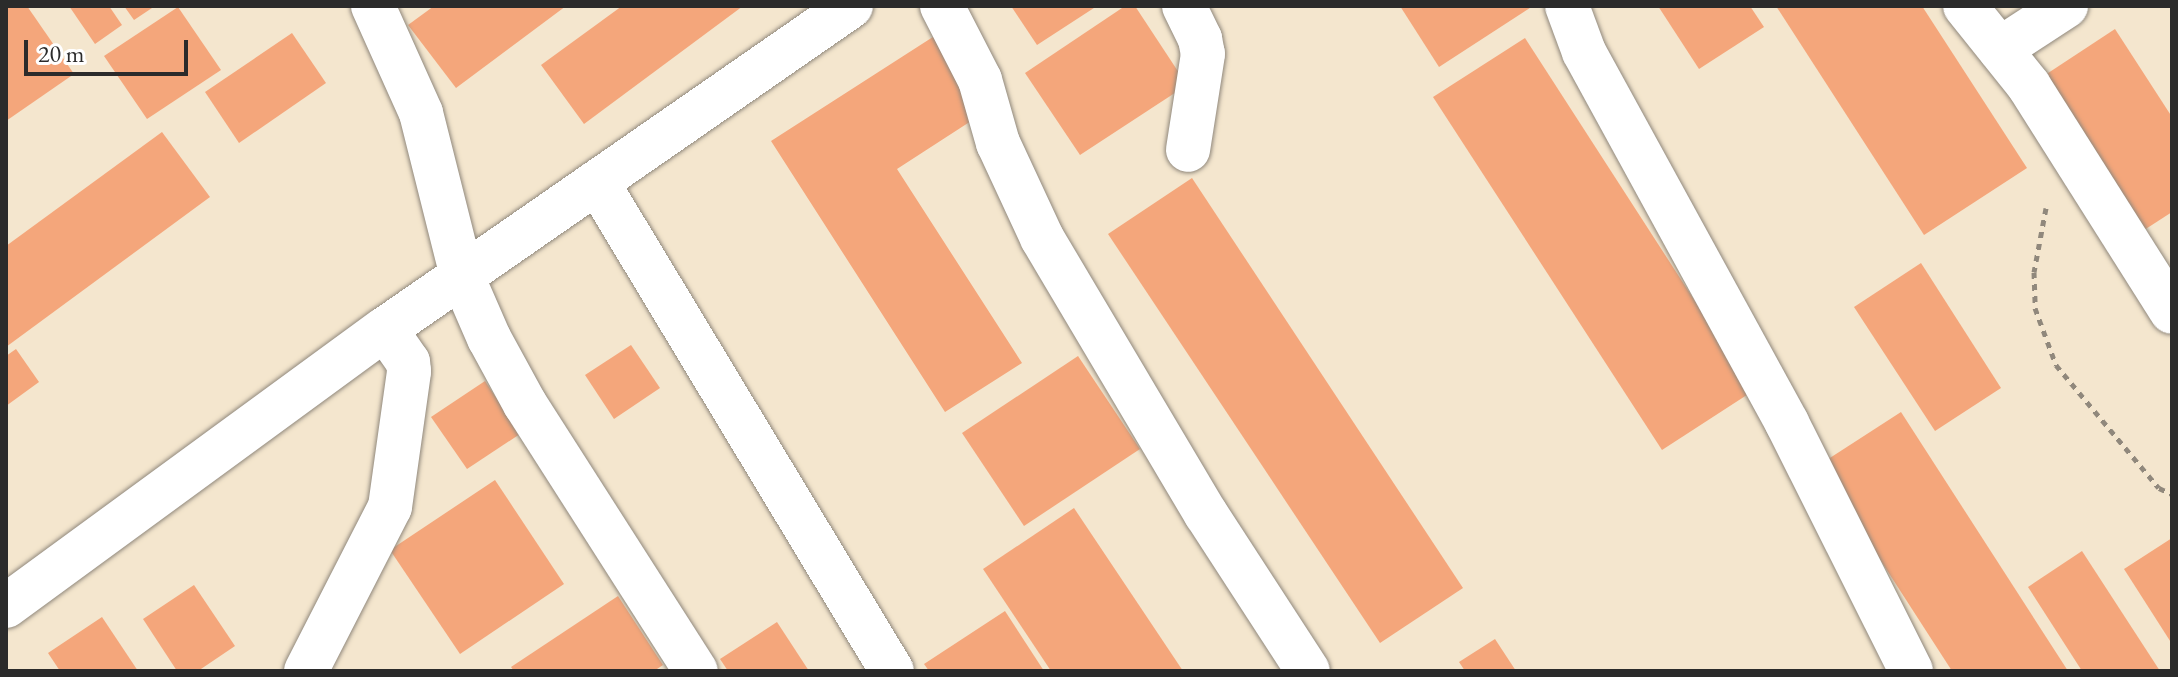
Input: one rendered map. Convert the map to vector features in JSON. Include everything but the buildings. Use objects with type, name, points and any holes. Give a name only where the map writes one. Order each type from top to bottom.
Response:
[{"type":"street","points":[[373,6],[421,113],[462,276],[489,338],[525,404],[696,671]]},
{"type":"street","points":[[6,606],[385,329],[851,6]]},
{"type":"street","points":[[942,6],[980,80],[998,143],[1042,238],[1206,514],[1308,671]]},
{"type":"street","points":[[1184,6],[1200,39],[1203,54],[1188,150]]},
{"type":"street","points":[[1567,6],[1584,52],[1787,423],[1911,671]]},
{"type":"street","points":[[1965,6],[2029,86],[2170,303]]},
{"type":"street","points":[[2000,49],[2066,6]]},
{"type":"street","points":[[597,182],[892,671]]},
{"type":"street","points":[[306,671],[390,507],[409,371],[408,362],[385,329]]},
{"type":"path","points":[[2066,147],[2038,237],[2034,272],[2035,308],[2056,365],[2159,488],[2172,494]]}]
